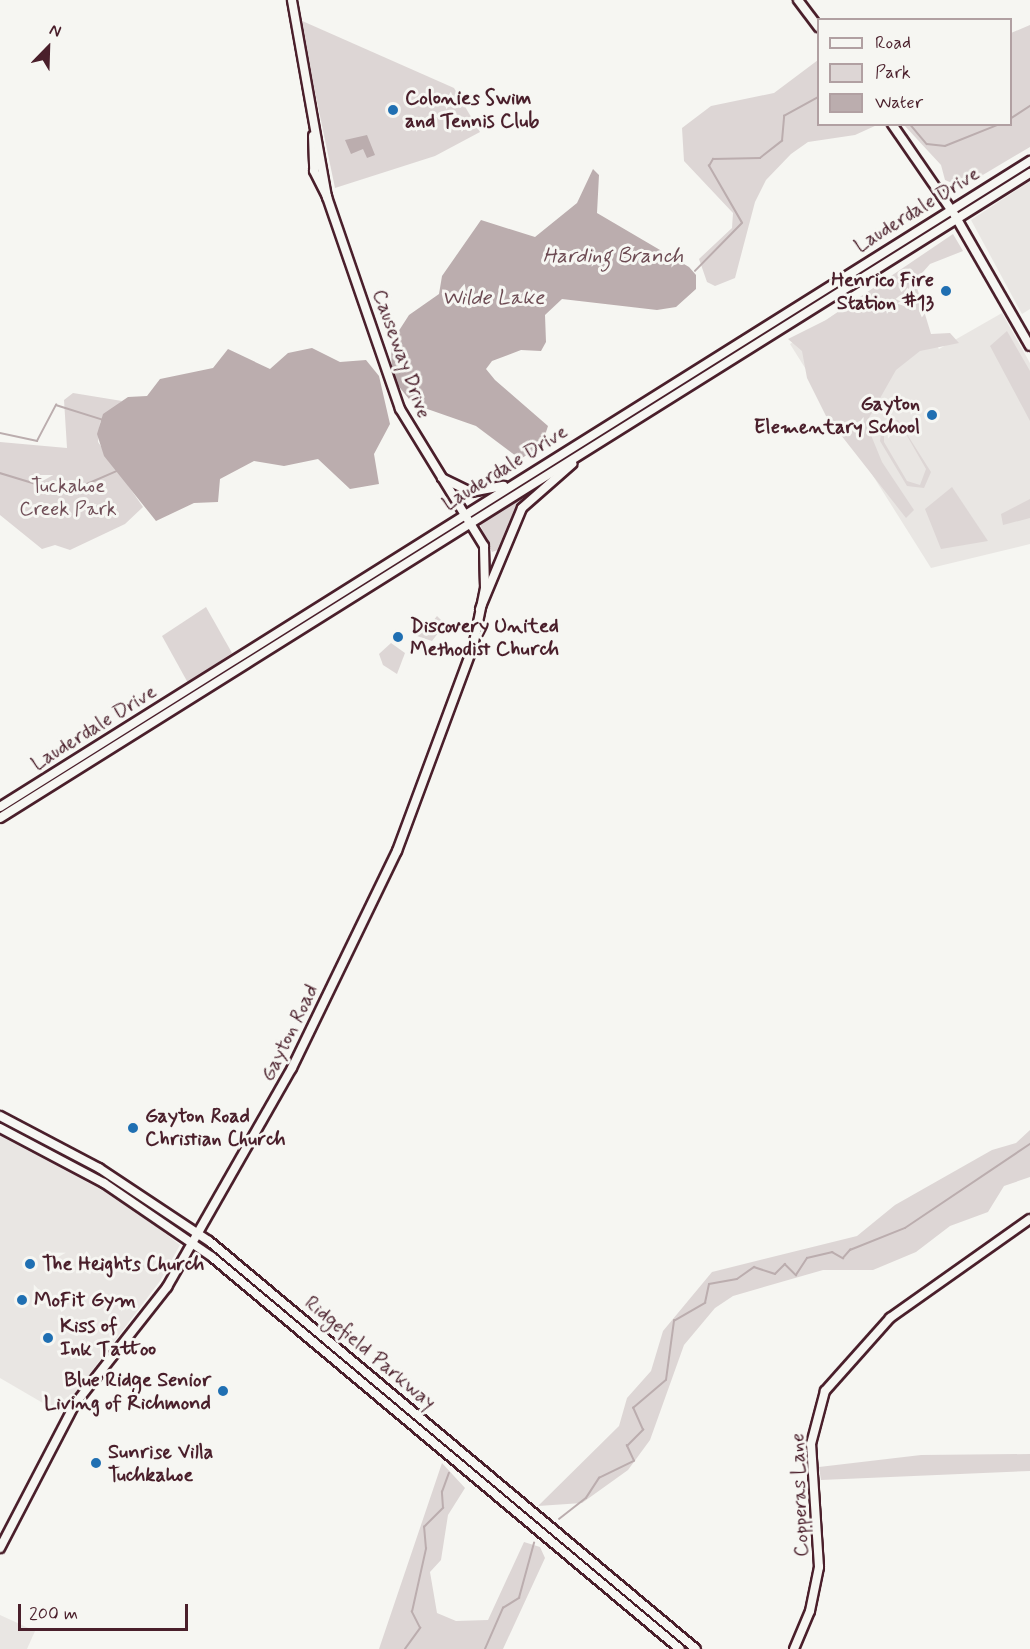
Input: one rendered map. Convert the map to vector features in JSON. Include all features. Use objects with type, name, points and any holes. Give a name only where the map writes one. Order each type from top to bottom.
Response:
[{"type":"main road","name":"Lauderdale Drive","points":[[0,807],[950,208],[1030,161]]},
{"type":"main road","name":"Lauderdale Drive","points":[[0,818],[956,217],[1030,173]]},
{"type":"main road","points":[[950,208],[1030,346]]},
{"type":"main road","points":[[480,609],[506,540],[527,502],[601,440]]},
{"type":"main road","points":[[442,478],[471,492],[515,482]]},
{"type":"main road","name":"Ridgefield Parkway","points":[[0,1116],[99,1168],[199,1234],[696,1649]]},
{"type":"main road","name":"Ridgefield Parkway","points":[[0,1128],[104,1183],[193,1243],[680,1649]]},
{"type":"street","name":"Causeway Drive","points":[[292,0],[313,132],[314,171],[327,197],[396,401],[470,522]]},
{"type":"street","points":[[798,0],[817,24]]},
{"type":"street","points":[[893,126],[950,208]]},
{"type":"street","name":"Gayton Road","points":[[0,1548],[75,1404],[167,1287],[199,1234],[292,1068],[389,870],[461,682],[480,609],[487,558],[470,522]]},
{"type":"street","name":"Copperas Lane","points":[[794,1649],[819,1567],[811,1444],[825,1391],[890,1318],[1030,1220]]},
{"type":"shaded area","points":[[1030,181],[1030,309],[1022,314],[971,220]]},
{"type":"shaded area","name":"Gayton Elementary School","points":[[897,273],[939,349],[1002,313],[1030,363],[1030,544],[931,568],[790,344]]},
{"type":"shaded area","points":[[0,1133],[122,1199],[180,1245],[160,1281],[60,1413],[0,1378]]},
{"type":"shaded area","points":[[0,1615],[35,1631],[27,1649],[0,1649]]},
{"type":"green space","name":"Colonies Swim and Tennis Club","points":[[300,20],[454,88],[480,132],[435,156],[335,188]]},
{"type":"green space","points":[[1030,25],[1030,147],[971,182],[959,186],[945,180],[941,165],[905,126],[1012,126],[1012,33]]},
{"type":"green space","points":[[817,61],[817,126],[875,126],[855,135],[808,142],[791,154],[766,180],[755,202],[735,278],[715,286],[707,282],[699,259],[732,228],[733,213],[684,161],[682,128],[711,106],[774,93]]},
{"type":"green space","points":[[953,234],[963,251],[930,264],[915,281],[931,334],[950,333],[959,343],[920,351],[896,370],[866,423],[882,462],[914,510],[906,518],[826,416],[807,378],[802,351],[788,339],[826,320]]},
{"type":"green space","points":[[1007,331],[1030,371],[1030,421],[990,346]]},
{"type":"green space","name":"Tuckahoe Creek Park","points":[[73,393],[122,401],[100,422],[98,442],[143,507],[125,524],[70,550],[55,545],[42,549],[0,515],[0,442],[67,448],[64,400]]},
{"type":"green space","points":[[898,420],[931,472],[924,488],[907,486],[880,441],[882,424]],"holes":[[[892,423],[902,427],[926,469],[920,485],[907,481],[884,442],[884,429]]]},
{"type":"green space","points":[[952,487],[988,541],[941,549],[925,509]]},
{"type":"green space","points":[[534,488],[498,550],[492,552],[479,522]]},
{"type":"green space","points":[[1030,499],[1030,518],[1003,525],[1001,514]]},
{"type":"green space","points":[[206,607],[232,653],[188,683],[162,636]]},
{"type":"green space","points":[[437,616],[445,624],[432,641],[414,635],[426,630]]},
{"type":"green space","points":[[391,643],[405,653],[397,674],[383,665],[379,654]]},
{"type":"green space","points":[[1030,1130],[1030,1177],[1004,1186],[988,1212],[950,1226],[916,1252],[873,1270],[823,1270],[733,1296],[715,1308],[684,1345],[650,1440],[628,1470],[582,1503],[538,1506],[619,1426],[627,1398],[651,1371],[663,1331],[712,1272],[857,1236],[895,1205],[992,1150],[1016,1143]]},
{"type":"green space","points":[[1030,1454],[1030,1471],[821,1480],[819,1467],[921,1455]]},
{"type":"green space","points":[[442,1463],[465,1488],[448,1515],[441,1560],[430,1572],[437,1613],[456,1621],[488,1620],[524,1542],[540,1547],[545,1558],[503,1649],[379,1649]]},
{"type":"water","points":[[367,135],[375,155],[367,158],[363,149],[351,154],[345,140]]},
{"type":"water","name":"Wilde Lake","points":[[593,169],[599,175],[597,213],[689,267],[696,275],[696,289],[676,307],[657,310],[562,299],[545,315],[546,342],[541,351],[521,350],[492,361],[486,369],[495,380],[548,426],[541,447],[520,459],[476,426],[413,404],[392,378],[391,343],[409,315],[439,294],[442,276],[481,220],[535,237],[577,203]]},
{"type":"water","points":[[312,348],[340,362],[366,360],[379,376],[390,424],[374,454],[379,484],[350,489],[318,459],[284,466],[254,461],[220,479],[218,502],[194,503],[156,521],[104,456],[97,434],[103,414],[128,397],[147,396],[160,379],[213,368],[228,349],[270,369],[288,353]]},
{"type":"waterway","name":"Harding Branch","points":[[695,271],[742,223],[709,166],[713,159],[760,158],[782,141],[784,116],[817,98]]},
{"type":"waterway","name":"Harding Branch","points":[[1012,118],[1030,106]]},
{"type":"waterway","name":"Harding Branch","points":[[912,126],[927,144],[945,146],[995,126]]},
{"type":"waterway","points":[[0,433],[37,441],[56,405],[104,420]]},
{"type":"waterway","name":"Harding Branch","points":[[0,473],[37,484],[80,487],[117,471]]},
{"type":"waterway","points":[[559,1519],[586,1498],[599,1478],[634,1461],[627,1446],[643,1430],[633,1408],[666,1380],[674,1321],[705,1303],[709,1284],[737,1279],[754,1267],[775,1274],[785,1264],[796,1275],[807,1258],[832,1252],[843,1258],[850,1250],[905,1228],[1030,1144]]},
{"type":"waterway","points":[[405,1649],[420,1628],[412,1612],[426,1549],[424,1527],[443,1508],[442,1492],[449,1473]]},
{"type":"waterway","points":[[485,1649],[503,1608],[519,1598],[534,1543]]},
{"type":"place","name":"Colonies Swim and Tennis Club","points":[[393,110]]},
{"type":"place","name":"Henrico Fire Station #13","points":[[946,291]]},
{"type":"place","name":"Gayton Elementary School","points":[[932,415]]},
{"type":"place","name":"Discovery United Methodist Church","points":[[398,637]]},
{"type":"place","name":"Gayton Road Christian Church","points":[[133,1128]]},
{"type":"place","name":"The Heights Church","points":[[30,1264]]},
{"type":"place","name":"MoFit Gym","points":[[22,1300]]},
{"type":"place","name":"Kiss of Ink Tattoo","points":[[48,1338]]},
{"type":"place","name":"Blue Ridge Senior Living of Richmond","points":[[223,1391]]},
{"type":"place","name":"Sunrise Villa Tuchkahoe","points":[[96,1463]]}]
